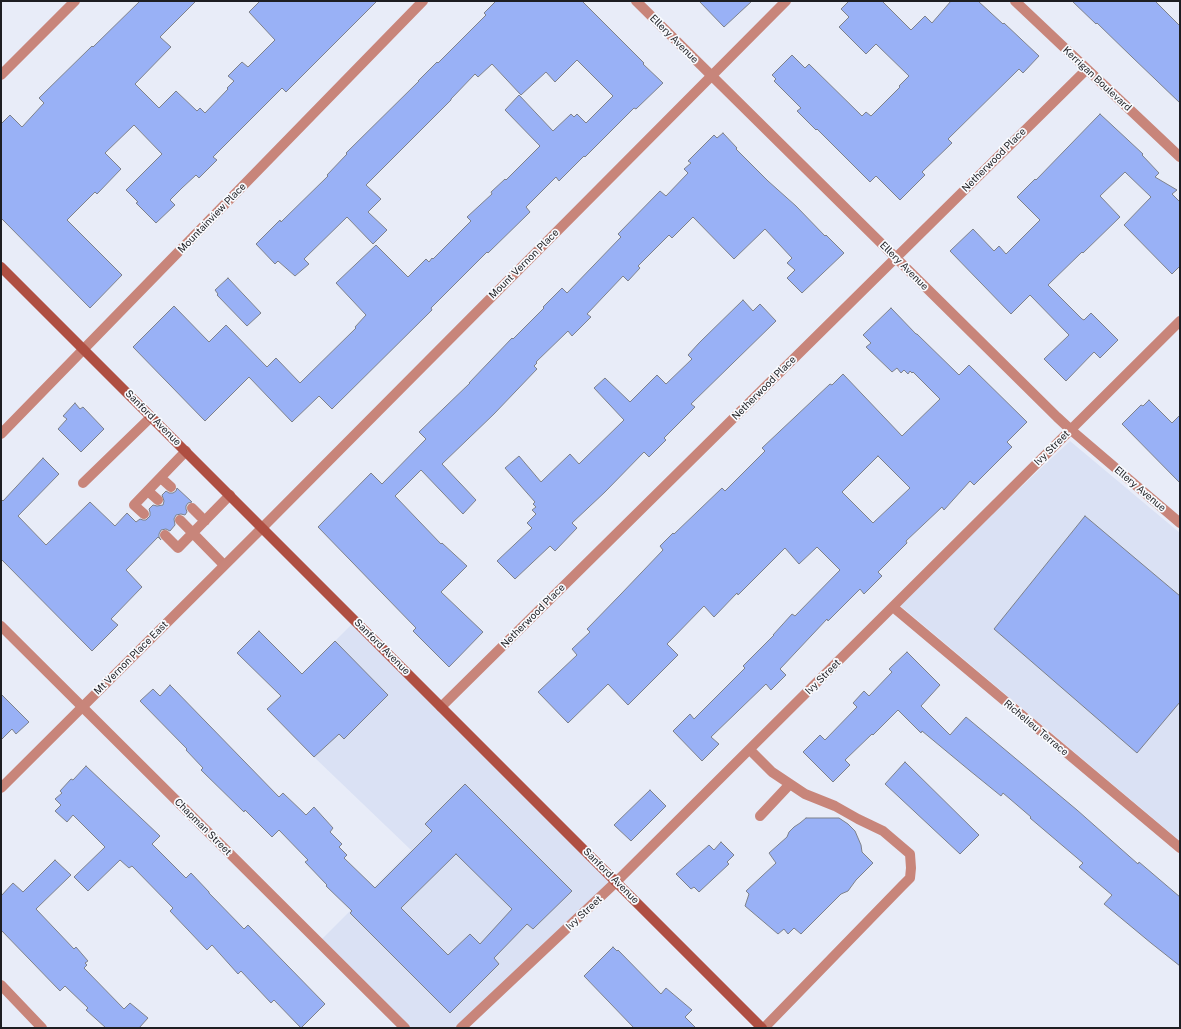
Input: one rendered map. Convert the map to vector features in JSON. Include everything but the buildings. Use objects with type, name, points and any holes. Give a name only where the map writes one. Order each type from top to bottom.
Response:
[{"type":"main road","name":"Sanford Avenue","points":[[1,267],[763,1028]]},
{"type":"street","points":[[1,75],[75,1]]},
{"type":"street","name":"Mountainview Place","points":[[1,434],[423,1]]},
{"type":"street","name":"Ellery Avenue","points":[[636,1],[1071,430],[1180,523]]},
{"type":"street","name":"Mount Vernon Place","points":[[262,528],[786,1]]},
{"type":"street","name":"Kerrigan Boulevard","points":[[1015,1],[1180,158]]},
{"type":"street","name":"Netherwood Place","points":[[441,707],[1087,69]]},
{"type":"street","name":"Ivy Street","points":[[461,1028],[616,882],[1180,321]]},
{"type":"street","points":[[83,483],[151,417]]},
{"type":"street","points":[[144,514],[134,505],[186,451]]},
{"type":"street","points":[[161,478],[171,487]]},
{"type":"street","points":[[148,491],[158,500]]},
{"type":"street","points":[[165,535],[178,548],[230,495]]},
{"type":"street","points":[[192,508],[205,521]]},
{"type":"street","points":[[180,520],[224,565]]},
{"type":"street","name":"Mt Vernon Place East","points":[[1,788],[262,528]]},
{"type":"street","name":"Richelieu Terrace","points":[[893,607],[1180,848]]},
{"type":"street","name":"Chapman Street","points":[[1,626],[405,1028]]},
{"type":"street","points":[[750,750],[772,772],[806,794],[835,806],[883,831],[910,854],[911,868],[910,878],[763,1028]]},
{"type":"street","points":[[760,816],[790,784]]},
{"type":"street","points":[[1,985],[42,1028]]},
{"type":"shaded area","points":[[1070,441],[1180,533],[1180,841],[897,603]]},
{"type":"shaded area","points":[[354,622],[614,882],[459,1028],[407,1028],[320,941],[411,850],[314,757],[267,709]]}]
